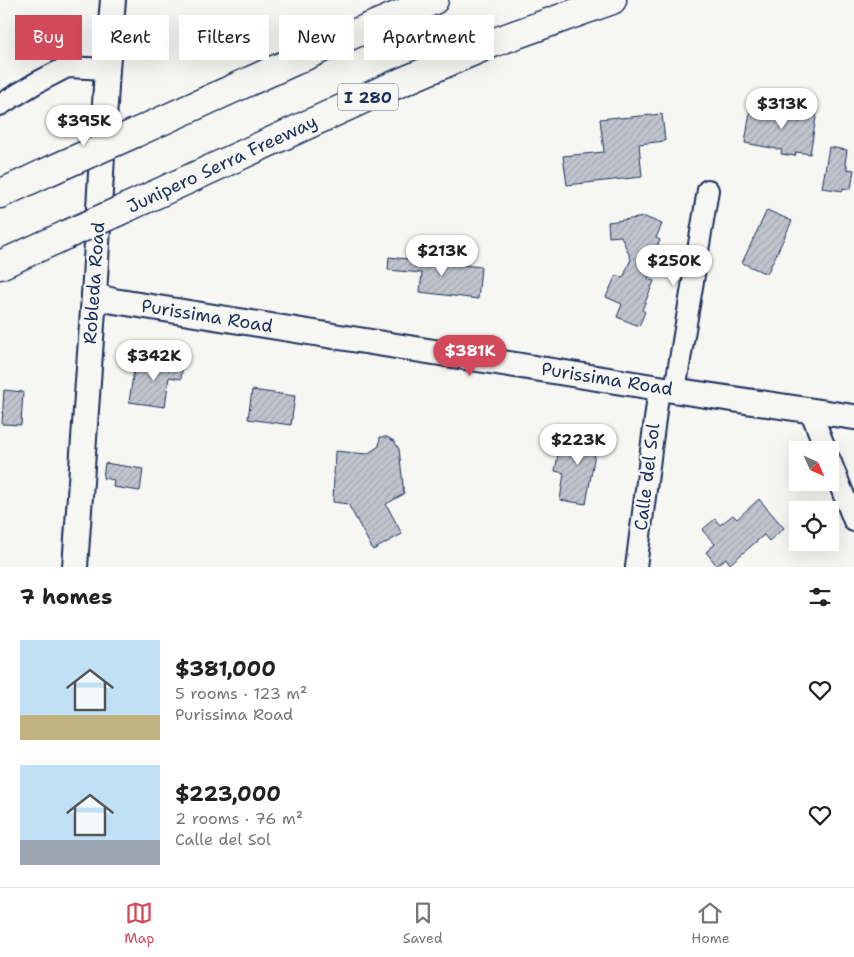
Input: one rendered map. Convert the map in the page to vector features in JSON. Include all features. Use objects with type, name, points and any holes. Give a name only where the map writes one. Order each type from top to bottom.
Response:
[{"type":"highway","points":[[0,194],[434,0]]},
{"type":"highway","name":"Junipero Serra Freeway","points":[[0,265],[383,90],[496,42],[612,0]]},
{"type":"street","name":"Robleda Road","points":[[75,567],[113,0]]},
{"type":"street","points":[[0,105],[67,67],[107,69]]},
{"type":"street","name":"Calle del Sol","points":[[636,567],[667,389],[708,190]]},
{"type":"street","name":"Purissima Road","points":[[94,296],[114,301],[854,417]]},
{"type":"street","points":[[810,410],[822,441]]},
{"type":"street","points":[[839,482],[854,520]]},
{"type":"building","points":[[751,106],[772,109],[771,112],[799,117],[801,108],[817,111],[810,154],[796,152],[795,156],[781,154],[782,150],[745,143]]},
{"type":"building","points":[[662,114],[665,141],[639,144],[642,177],[567,185],[563,156],[604,152],[600,119]]},
{"type":"building","points":[[829,147],[847,150],[845,164],[847,164],[847,169],[854,170],[851,189],[843,188],[843,191],[822,188]]},
{"type":"building","points":[[767,210],[792,221],[767,274],[742,263]]},
{"type":"building","points":[[645,217],[662,224],[656,238],[660,240],[653,257],[656,258],[648,279],[654,281],[642,310],[645,312],[639,326],[617,317],[622,304],[606,297],[616,275],[623,278],[631,259],[621,236],[609,237],[608,222]]},
{"type":"building","points":[[389,257],[481,267],[478,299],[420,292],[422,273],[388,270]]},
{"type":"building","points":[[160,359],[183,362],[181,379],[169,377],[165,407],[129,402],[135,363],[159,367]]},
{"type":"building","points":[[4,390],[23,392],[21,425],[2,424]]},
{"type":"building","points":[[252,390],[295,396],[291,425],[248,419]]},
{"type":"building","points":[[578,427],[599,431],[586,504],[560,500],[564,473],[555,471],[559,449],[574,451]]},
{"type":"building","points":[[380,437],[387,437],[394,441],[399,449],[404,494],[386,504],[402,534],[373,550],[348,504],[333,502],[335,451],[367,454],[379,446]]},
{"type":"building","points":[[105,463],[143,469],[140,491],[113,487],[114,480],[103,478]]},
{"type":"building","points":[[759,499],[784,528],[769,541],[764,535],[730,564],[726,558],[717,566],[706,552],[715,544],[702,530],[715,519],[720,525],[733,515],[737,519]]}]
